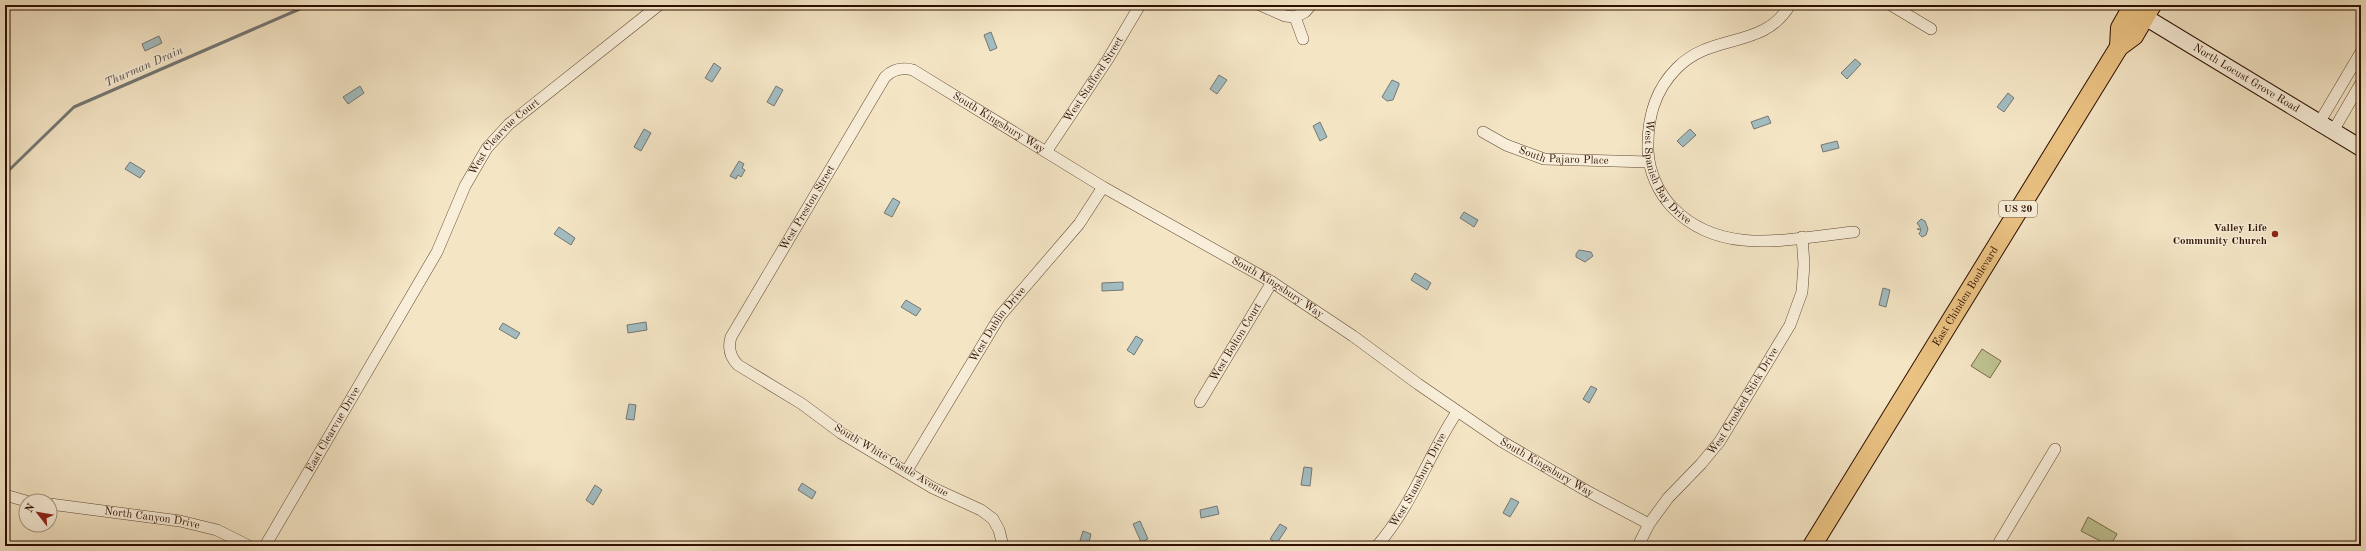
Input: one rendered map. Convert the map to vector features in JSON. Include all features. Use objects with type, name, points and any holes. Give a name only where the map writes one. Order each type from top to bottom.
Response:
[{"type":"main road","name":"East Chinden Boulevard","points":[[1812,546],[2119,47],[2134,36],[2140,9]]},
{"type":"main road","name":"North Locust Grove Road","points":[[2140,9],[2361,148]]},
{"type":"street","name":"West Clearvue Court","points":[[402,312],[441,245],[465,186],[487,148],[509,124],[660,5]]},
{"type":"street","name":"West Stafford Street","points":[[1046,152],[1108,59],[1140,5]]},
{"type":"street","points":[[1260,5],[1285,16],[1295,17],[1305,12],[1311,5]]},
{"type":"street","name":"West Spanish Bay Drive","points":[[1790,5],[1773,26],[1757,35],[1715,44],[1694,54],[1677,67],[1664,84],[1652,108],[1647,128],[1649,162],[1655,180],[1668,203],[1683,218],[1704,232],[1735,241],[1754,241],[1854,232]]},
{"type":"street","points":[[1891,5],[1932,29]]},
{"type":"street","points":[[1295,17],[1303,38]]},
{"type":"street","points":[[2326,127],[2361,52]]},
{"type":"street","name":"South Kingsbury Way","points":[[898,70],[905,68],[913,70],[1103,187],[1272,282],[1354,336],[1457,412],[1580,487],[1649,524]]},
{"type":"street","name":"West Preston Street","points":[[731,354],[729,345],[731,337],[885,78],[890,72],[898,70]]},
{"type":"street","points":[[2326,127],[2361,83]]},
{"type":"street","name":"South Pajaro Place","points":[[1483,132],[1506,145],[1544,159],[1649,162]]},
{"type":"street","name":"West Dublin Drive","points":[[906,472],[1000,316],[1079,224],[1103,187]]},
{"type":"street","name":"West Crooked Stick Drive","points":[[1638,546],[1649,524],[1668,498],[1701,464],[1720,441],[1790,325],[1802,292],[1804,264],[1802,237]]},
{"type":"street","name":"West Bolton Court","points":[[1200,402],[1272,282]]},
{"type":"street","name":"East Clearvue Drive","points":[[265,546],[402,312]]},
{"type":"street","name":"South White Castle Avenue","points":[[731,354],[733,360],[738,365],[802,404],[841,433],[933,488],[981,510],[993,519],[999,530],[1003,546]]},
{"type":"street","name":"West Stansbury Drive","points":[[1377,546],[1411,500],[1434,451],[1457,412]]},
{"type":"street","points":[[1998,546],[2055,449]]},
{"type":"street","points":[[5,495],[18,499]]},
{"type":"street","name":"North Canyon Drive","points":[[58,505],[180,521],[217,530],[249,546]]},
{"type":"green space","points":[[1982,349],[2001,361],[1990,378],[1971,366]]},
{"type":"green space","points":[[2088,517],[2117,534],[2110,546],[2081,531]]},
{"type":"water","points":[[991,32],[997,48],[990,51],[984,35]]},
{"type":"water","points":[[159,36],[162,43],[145,51],[142,44]]},
{"type":"water","points":[[1855,59],[1861,64],[1847,79],[1841,73]]},
{"type":"water","points":[[714,63],[721,68],[712,82],[705,78]]},
{"type":"water","points":[[1219,75],[1227,80],[1217,94],[1210,89]]},
{"type":"water","points":[[1392,80],[1399,83],[1399,85],[1393,100],[1387,101],[1382,97]]},
{"type":"water","points":[[360,86],[364,93],[348,104],[343,97]]},
{"type":"water","points":[[776,86],[783,90],[774,106],[767,102]]},
{"type":"water","points":[[2008,93],[2014,98],[2004,112],[1997,107]]},
{"type":"water","points":[[1768,116],[1771,123],[1754,129],[1751,122]]},
{"type":"water","points":[[1320,122],[1327,137],[1320,141],[1313,126]]},
{"type":"water","points":[[644,129],[651,133],[641,151],[634,147]]},
{"type":"water","points":[[1690,129],[1696,135],[1683,147],[1677,141]]},
{"type":"water","points":[[1837,141],[1839,148],[1823,152],[1821,145]]},
{"type":"water","points":[[739,161],[744,164],[742,168],[745,170],[741,177],[738,175],[736,179],[730,176]]},
{"type":"water","points":[[130,162],[145,171],[140,178],[125,169]]},
{"type":"water","points":[[893,198],[900,202],[892,217],[884,213]]},
{"type":"water","points":[[1464,212],[1478,220],[1474,227],[1460,218]]},
{"type":"water","points":[[1921,219],[1925,221],[1928,229],[1926,235],[1922,237],[1919,234],[1921,230],[1917,229],[1921,229],[1917,223]]},
{"type":"water","points":[[559,227],[575,238],[571,245],[554,234]]},
{"type":"water","points":[[1579,250],[1591,252],[1593,256],[1585,262],[1576,257]]},
{"type":"water","points":[[1415,273],[1431,283],[1427,290],[1411,280]]},
{"type":"water","points":[[1123,282],[1123,290],[1102,291],[1102,283]]},
{"type":"water","points":[[1883,288],[1890,290],[1886,307],[1879,305]]},
{"type":"water","points":[[906,300],[921,309],[916,316],[901,307]]},
{"type":"water","points":[[646,322],[647,330],[628,333],[627,325]]},
{"type":"water","points":[[503,323],[520,333],[516,339],[499,329]]},
{"type":"water","points":[[1136,336],[1143,340],[1134,355],[1127,350]]},
{"type":"water","points":[[1591,386],[1597,389],[1589,403],[1583,399]]},
{"type":"water","points":[[629,404],[636,405],[634,420],[626,419]]},
{"type":"water","points":[[1304,467],[1312,468],[1310,486],[1301,485]]},
{"type":"water","points":[[802,483],[816,492],[812,499],[798,490]]},
{"type":"water","points":[[595,485],[602,490],[593,505],[586,500]]},
{"type":"water","points":[[1511,498],[1519,502],[1510,517],[1503,513]]},
{"type":"water","points":[[1217,506],[1219,514],[1201,518],[1200,510]]},
{"type":"water","points":[[1140,521],[1148,539],[1141,542],[1133,524]]},
{"type":"water","points":[[1280,524],[1287,528],[1277,543],[1270,539]]},
{"type":"water","points":[[1083,531],[1091,534],[1088,546],[1079,544]]},
{"type":"waterway","name":"Thurman Drain","points":[[5,174],[74,107],[309,5]]},
{"type":"place","name":"Valley Life Community Church","points":[[2275,234]]}]
